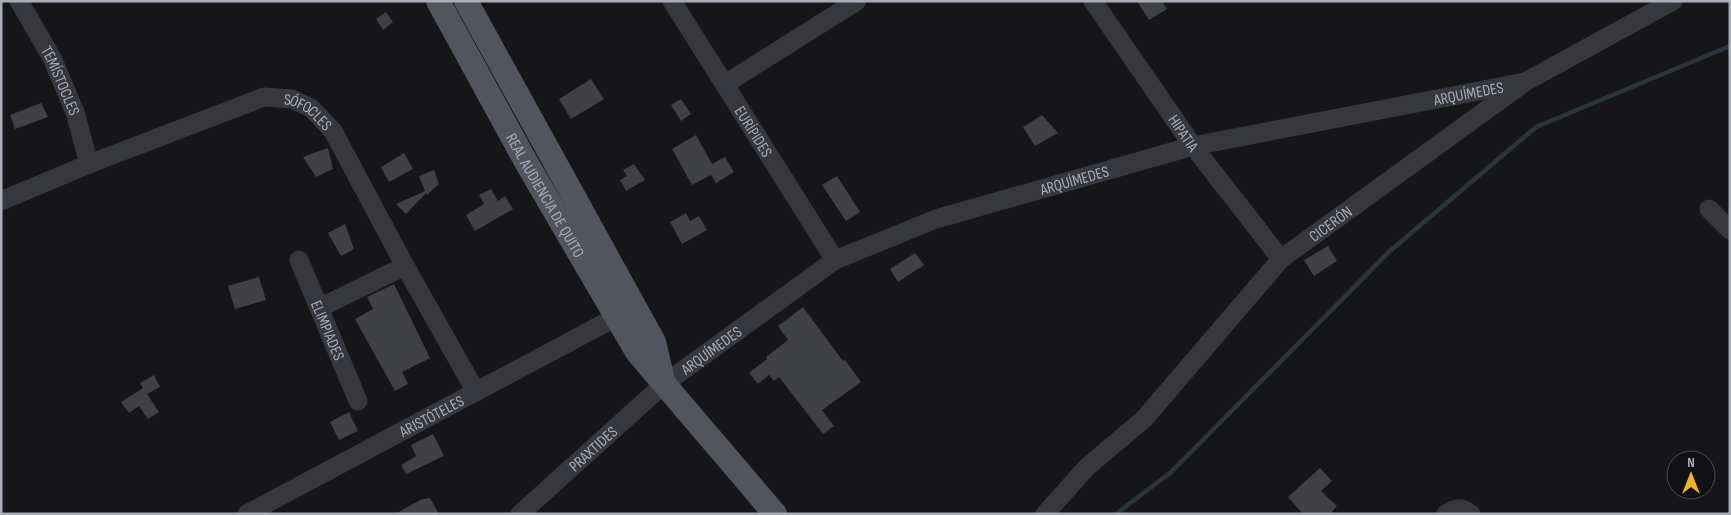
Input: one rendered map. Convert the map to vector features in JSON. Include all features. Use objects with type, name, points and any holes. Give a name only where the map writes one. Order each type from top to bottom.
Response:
[{"type":"main road","name":"REAL AUDIENCIA DE QUITO","points":[[438,1],[526,162],[637,352],[775,514]]},
{"type":"main road","name":"REAL AUDIENCIA DE QUITO","points":[[466,1],[654,342],[664,384]]},
{"type":"street","name":"TEMÍSTOCLES","points":[[19,1],[52,58],[75,112],[88,164]]},
{"type":"street","name":"EURÍPIDES","points":[[672,1],[836,260]]},
{"type":"street","points":[[725,84],[857,1]]},
{"type":"street","name":"HIPATIA","points":[[1093,1],[1193,146],[1281,259]]},
{"type":"street","name":"CICERÓN","points":[[1045,514],[1087,467],[1144,419],[1281,259],[1525,82],[1673,1]]},
{"type":"street","name":"ARQUÍMEDES","points":[[664,384],[836,260],[936,219],[1193,146],[1525,82]]},
{"type":"street","name":"SÓFOCLES","points":[[1,201],[88,164],[264,97],[292,99],[311,108],[333,132],[476,392]]},
{"type":"street","points":[[1709,209],[1730,230]]},
{"type":"street","name":"ELIMPIADES","points":[[299,260],[358,401]]},
{"type":"street","points":[[319,308],[405,266]]},
{"type":"street","name":"ARISTÓTELES","points":[[247,514],[616,317]]},
{"type":"street","name":"PRAXTIDES","points":[[520,514],[664,384]]},
{"type":"street","points":[[1449,512],[1458,508],[1465,509],[1471,514]]},
{"type":"building","points":[[1137,1],[1162,1],[1167,9],[1149,20]]},
{"type":"building","points":[[386,12],[393,22],[383,30],[376,19]]},
{"type":"building","points":[[591,79],[604,99],[571,119],[559,99]]},
{"type":"building","points":[[681,99],[691,114],[681,121],[671,105]]},
{"type":"building","points":[[41,103],[48,117],[15,129],[10,115]]},
{"type":"building","points":[[1042,115],[1058,133],[1035,146],[1023,127]]},
{"type":"building","points":[[696,135],[712,164],[725,157],[734,172],[716,183],[711,175],[692,185],[672,149]]},
{"type":"building","points":[[328,148],[333,169],[316,177],[303,157]]},
{"type":"building","points":[[404,153],[413,169],[389,182],[381,167]]},
{"type":"building","points":[[634,164],[645,180],[626,191],[620,180],[627,176],[623,170]]},
{"type":"building","points":[[434,170],[439,184],[427,195],[426,193],[406,214],[396,204],[425,191],[419,176]]},
{"type":"building","points":[[837,176],[860,212],[846,221],[822,185]]},
{"type":"building","points":[[491,189],[498,201],[505,196],[513,209],[475,231],[466,215],[484,204],[479,195]]},
{"type":"building","points":[[686,213],[690,221],[699,216],[707,230],[682,244],[670,222]]},
{"type":"building","points":[[345,224],[354,249],[341,256],[328,233]]},
{"type":"building","points":[[1328,246],[1337,261],[1314,276],[1304,260]]},
{"type":"building","points":[[915,253],[924,265],[898,282],[890,269]]},
{"type":"building","points":[[259,277],[266,300],[235,309],[228,286]]},
{"type":"building","points":[[394,284],[430,358],[402,372],[408,384],[395,391],[355,319],[373,309],[367,297]]},
{"type":"building","points":[[803,307],[861,382],[822,410],[834,426],[823,434],[779,377],[774,381],[769,375],[758,384],[749,373],[788,340],[778,326]]},
{"type":"building","points":[[154,375],[160,387],[147,394],[159,412],[148,419],[139,406],[129,413],[121,402],[143,388],[140,383]]},
{"type":"building","points":[[349,412],[358,431],[339,440],[330,422]]},
{"type":"building","points":[[433,434],[444,456],[406,474],[401,465],[416,456],[411,445]]},
{"type":"building","points":[[1320,468],[1332,481],[1321,491],[1337,506],[1330,514],[1303,514],[1288,497]]},
{"type":"building","points":[[430,498],[439,514],[395,514],[422,499]]},
{"type":"waterway","points":[[1116,514],[1170,473],[1390,251],[1536,127],[1730,46]]}]
